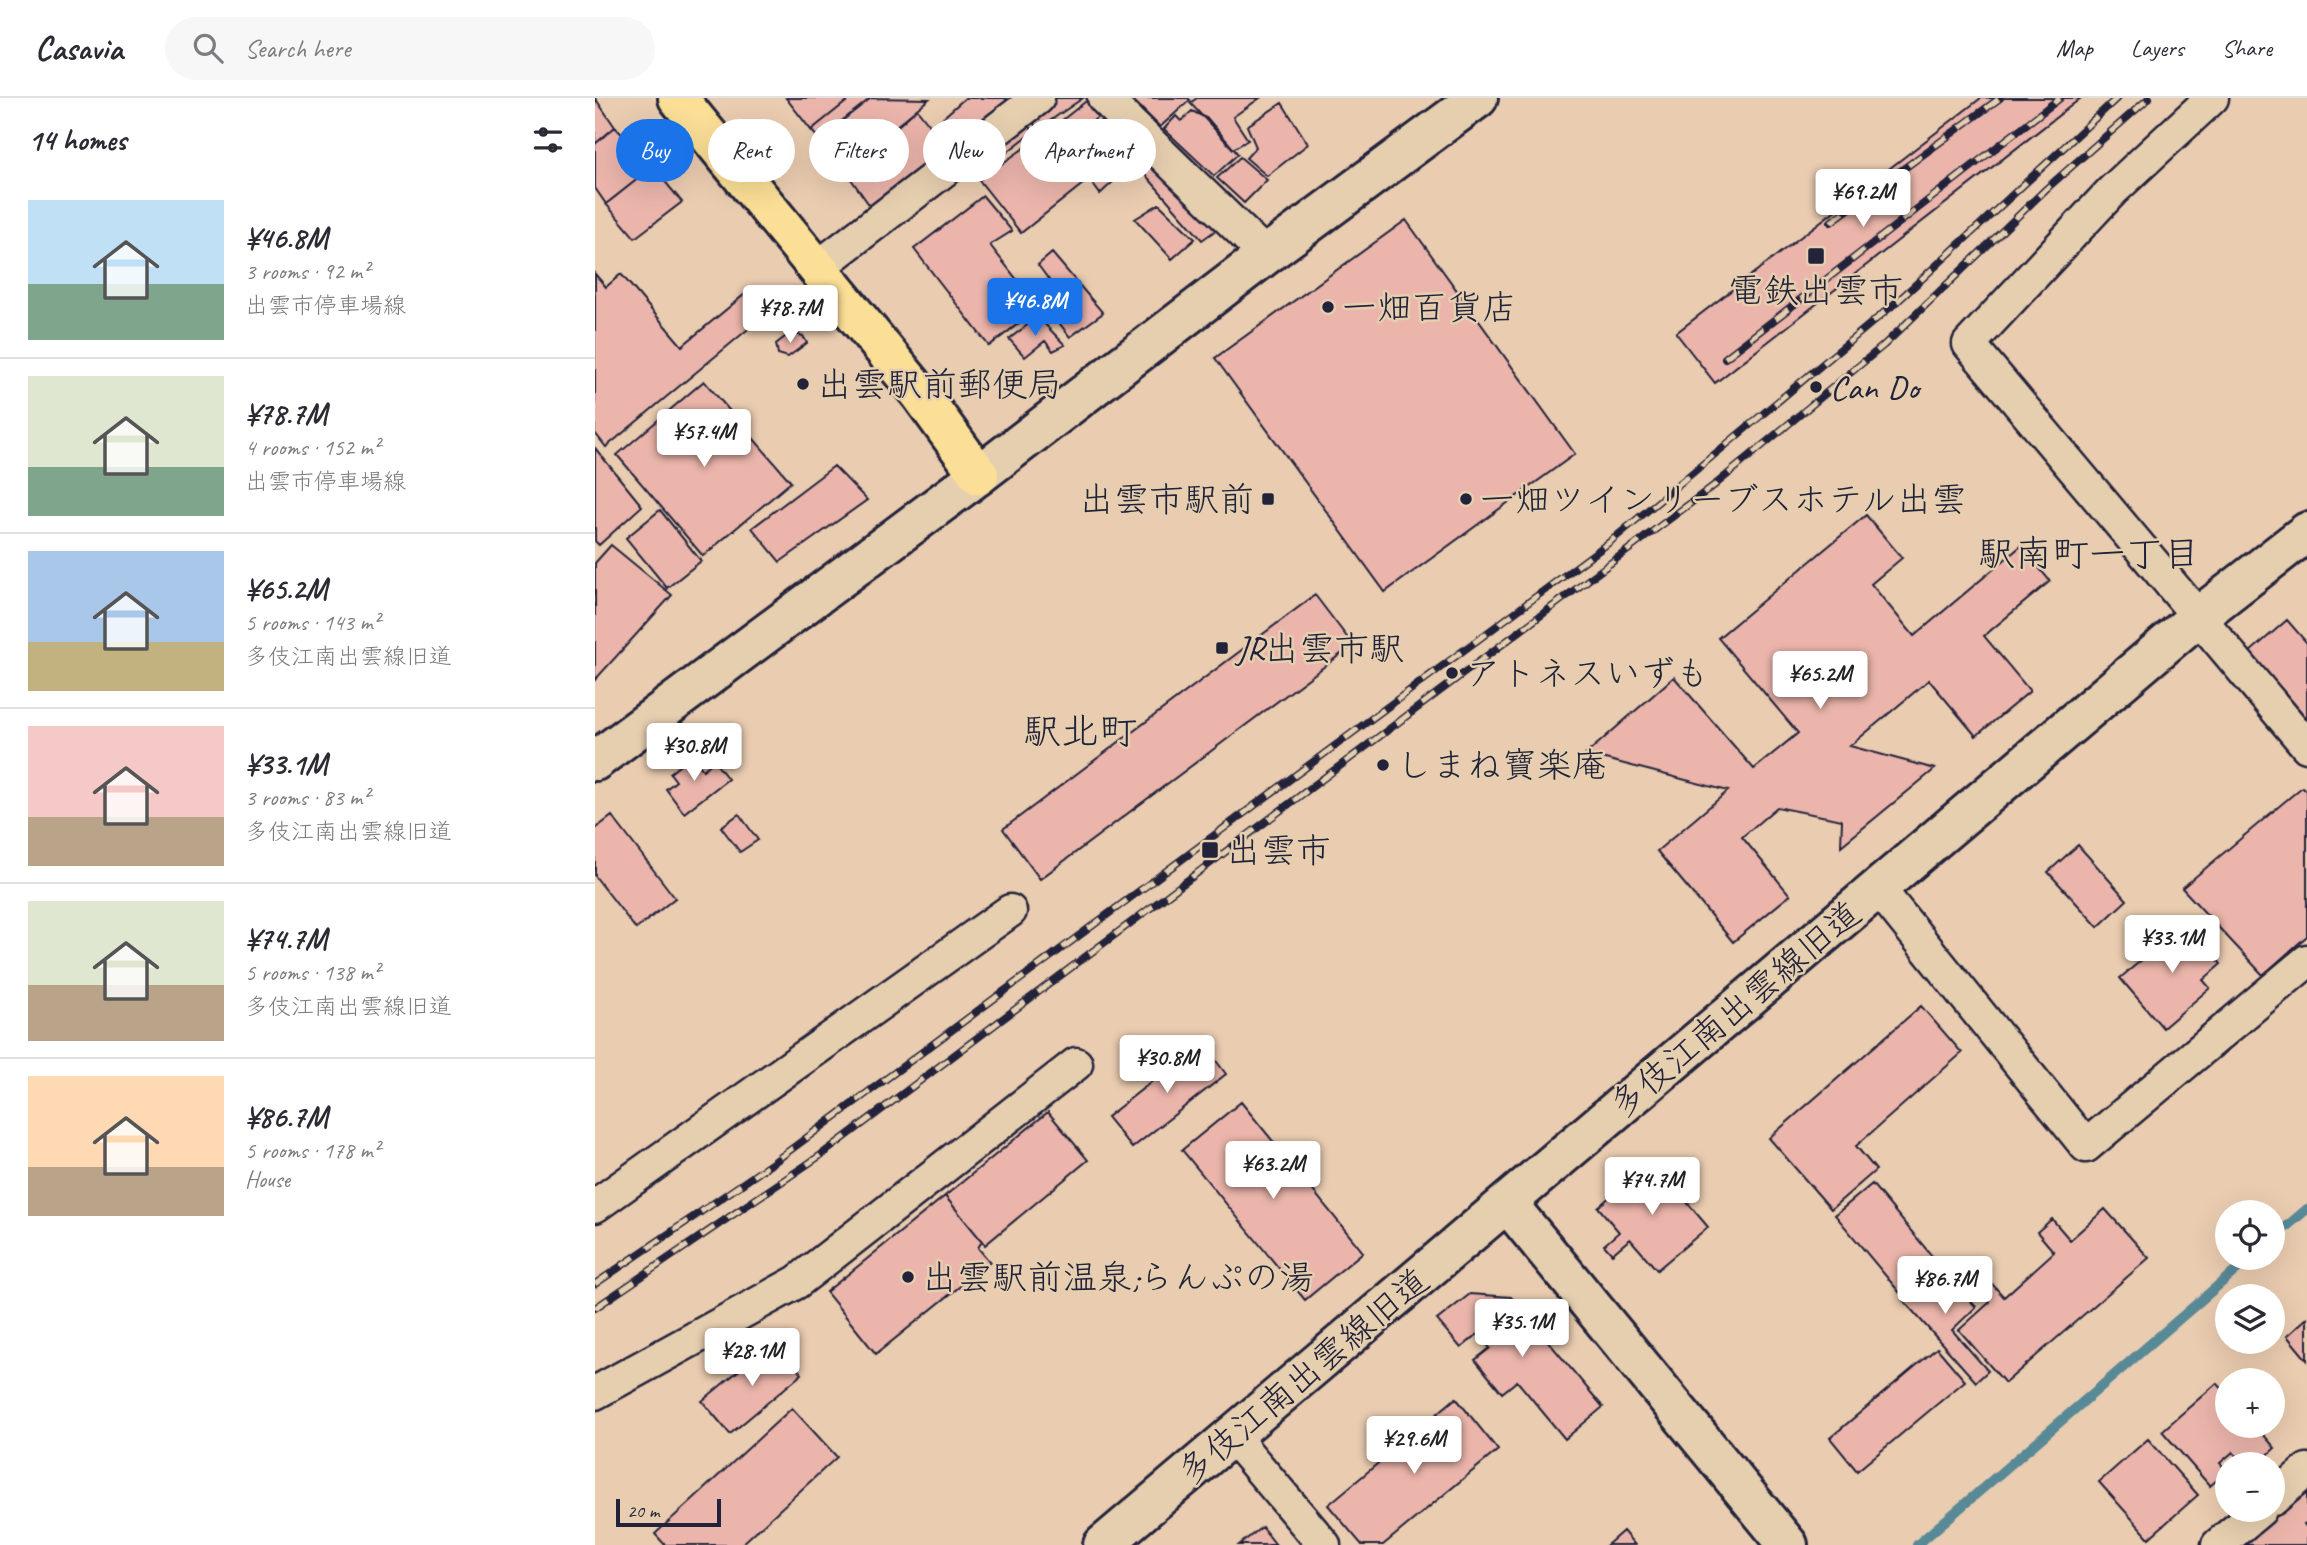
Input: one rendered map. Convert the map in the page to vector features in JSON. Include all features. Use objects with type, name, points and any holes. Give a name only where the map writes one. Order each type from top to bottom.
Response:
[{"type":"main road","points":[[678,98],[921,395],[979,475]]},
{"type":"street","points":[[817,268],[1038,98]]},
{"type":"street","points":[[1104,98],[1266,255]]},
{"type":"street","points":[[595,761],[1478,98]]},
{"type":"street","points":[[2212,98],[2112,191],[1969,344],[2307,746]]},
{"type":"street","name":"多伎江南出雲線旧道","points":[[1103,1545],[2199,616],[2307,532]]},
{"type":"street","points":[[1878,887],[2086,1146],[2307,961]]},
{"type":"street","points":[[595,1206],[1010,911]]},
{"type":"street","points":[[595,1393],[797,1282],[1076,1064]]},
{"type":"street","points":[[1507,1203],[1788,1545]]},
{"type":"street","points":[[1232,1436],[1324,1545]]},
{"type":"street","points":[[2285,1489],[2307,1470]]},
{"type":"street","points":[[2218,1545],[2246,1522]]},
{"type":"building","points":[[595,98],[615,127],[595,144]]},
{"type":"building","points":[[786,98],[851,98],[825,119],[809,119],[809,127]]},
{"type":"building","points":[[851,98],[871,98],[844,119],[825,119]]},
{"type":"building","points":[[871,98],[929,99],[905,119],[844,119]]},
{"type":"building","points":[[965,98],[1005,98],[1013,106],[995,119],[942,119]]},
{"type":"building","points":[[1050,98],[1083,98],[1053,119],[1031,119],[1027,114]]},
{"type":"building","points":[[1090,98],[1106,110],[1095,119],[1064,119]]},
{"type":"building","points":[[1131,98],[1190,100],[1160,127],[1156,119],[1152,119]]},
{"type":"building","points":[[1197,98],[1260,98],[1233,117],[1248,140],[1233,149],[1190,103]]},
{"type":"building","points":[[1981,98],[2081,98],[1715,383],[1676,333]]},
{"type":"building","points":[[1282,103],[1308,144],[1267,176],[1246,158],[1256,147],[1247,126]]},
{"type":"building","points":[[917,109],[925,119],[923,173],[875,213],[853,182],[909,182],[909,119],[906,119]]},
{"type":"building","points":[[1192,111],[1208,119],[1238,154],[1214,176],[1164,129],[1176,116],[1181,121]]},
{"type":"building","points":[[1020,121],[1020,142],[1006,153],[1006,131]]},
{"type":"building","points":[[615,127],[616,182],[634,182],[606,204],[595,188],[595,144]]},
{"type":"building","points":[[1020,151],[1020,182],[1084,183],[1021,233],[981,182],[1006,182],[1006,161]]},
{"type":"building","points":[[1240,157],[1267,180],[1244,203],[1217,178]]},
{"type":"building","points":[[1156,160],[1226,223],[1202,240],[1152,182],[1156,182]]},
{"type":"building","points":[[634,182],[665,182],[682,202],[635,238],[606,204]]},
{"type":"building","points":[[1091,182],[1113,182],[1100,194]]},
{"type":"building","points":[[983,196],[1012,231],[990,245],[1039,308],[989,346],[914,249]]},
{"type":"building","points":[[1159,204],[1195,239],[1172,259],[1135,219]]},
{"type":"building","points":[[1406,220],[1575,454],[1385,592],[1215,358]]},
{"type":"building","points":[[1052,253],[1103,313],[1070,337],[1035,291],[1049,280],[1038,265]]},
{"type":"building","points":[[595,274],[606,287],[621,274],[682,346],[751,289],[770,311],[606,447],[595,433]]},
{"type":"building","points":[[1038,317],[1065,345],[1053,351],[1045,341],[1025,357],[1009,339]]},
{"type":"building","points":[[790,333],[803,336],[807,343],[788,357],[778,354],[776,344]]},
{"type":"building","points":[[704,381],[791,482],[703,556],[617,455]]},
{"type":"building","points":[[595,448],[642,506],[599,545],[595,541]]},
{"type":"building","points":[[834,466],[867,500],[780,562],[752,528]]},
{"type":"building","points":[[660,510],[701,561],[667,588],[626,538]]},
{"type":"building","points":[[1866,515],[1902,558],[1871,584],[1914,636],[2021,546],[2050,581],[1984,636],[2030,691],[1976,736],[1929,680],[1850,746],[1935,769],[1841,846],[1842,820],[1777,807],[1742,837],[1790,895],[1733,942],[1657,851],[1728,791],[1586,754],[1674,677],[1754,769],[1798,733],[1718,638]]},
{"type":"building","points":[[611,545],[672,595],[595,680],[595,563]]},
{"type":"building","points":[[1315,595],[1353,645],[1040,879],[1003,829]]},
{"type":"building","points":[[2287,620],[2307,643],[2307,719],[2250,652]]},
{"type":"building","points":[[692,756],[703,770],[714,761],[728,779],[684,813],[666,789],[676,781],[670,773]]},
{"type":"building","points":[[2302,787],[2307,792],[2307,936],[2263,975],[2182,888]]},
{"type":"building","points":[[739,814],[758,840],[740,852],[721,827]]},
{"type":"building","points":[[612,816],[675,898],[636,929],[595,876],[595,829]]},
{"type":"building","points":[[2078,845],[2127,900],[2098,927],[2048,872]]},
{"type":"building","points":[[2186,923],[2221,964],[2203,980],[2210,988],[2163,1028],[2120,978]]},
{"type":"building","points":[[1921,1006],[1962,1053],[1856,1146],[1876,1170],[1831,1209],[1769,1138]]},
{"type":"building","points":[[1202,1042],[1226,1074],[1132,1148],[1107,1117]]},
{"type":"building","points":[[1241,1102],[1363,1252],[1305,1300],[1182,1150]]},
{"type":"building","points":[[1048,1112],[1088,1160],[985,1245],[945,1196]]},
{"type":"building","points":[[1652,1161],[1708,1227],[1657,1270],[1630,1239],[1612,1254],[1604,1245],[1619,1232],[1598,1207]]},
{"type":"building","points":[[1872,1184],[1937,1262],[1900,1293],[1835,1215]]},
{"type":"building","name":"出雲駅前温泉;らんぷの湯","points":[[945,1196],[982,1241],[978,1248],[990,1262],[876,1354],[826,1292]]},
{"type":"building","points":[[2105,1209],[2149,1258],[2005,1383],[1959,1330],[1990,1302],[1974,1283],[1984,1275],[2004,1297],[2054,1252],[2037,1232],[2052,1219],[2070,1240]]},
{"type":"building","points":[[1939,1266],[1976,1307],[1952,1330],[1988,1371],[1976,1382],[1902,1299]]},
{"type":"building","points":[[1470,1294],[1511,1297],[1603,1407],[1565,1439],[1517,1381],[1502,1393],[1475,1360],[1490,1348],[1478,1334],[1461,1348],[1437,1320]]},
{"type":"building","points":[[2307,1318],[2307,1360],[2287,1336]]},
{"type":"building","points":[[774,1341],[802,1374],[730,1434],[702,1401]]},
{"type":"building","points":[[1937,1348],[1965,1381],[1857,1471],[1830,1438]]},
{"type":"building","points":[[2215,1385],[2215,1438],[2266,1438],[2275,1448],[2271,1452],[2215,1452],[2215,1482],[2210,1486],[2162,1431]]},
{"type":"building","points":[[1456,1398],[1498,1450],[1383,1545],[1362,1545],[1328,1505]]},
{"type":"building","points":[[792,1408],[837,1457],[741,1545],[665,1545],[655,1534]]},
{"type":"building","points":[[2148,1439],[2198,1495],[2149,1538],[2099,1482]]},
{"type":"building","points":[[2307,1491],[2307,1522],[2304,1524],[2307,1528],[2307,1545],[2242,1545],[2270,1522],[2285,1522],[2285,1509]]},
{"type":"building","points":[[1262,1527],[1276,1545],[1239,1545]]},
{"type":"building","points":[[1623,1531],[1635,1545],[1607,1545]]},
{"type":"waterway","points":[[2285,1228],[2307,1209]]},
{"type":"waterway","points":[[1917,1545],[2236,1270]]},
{"type":"railway","points":[[1831,222],[2000,98]]},
{"type":"railway","points":[[1725,358],[2060,98]]},
{"type":"railway","points":[[595,1284],[774,1162],[1611,541],[1899,300],[2117,98]]},
{"type":"railway","points":[[595,1308],[821,1155],[1716,484],[1884,345],[2046,189],[2149,98]]},
{"type":"place","name":"電鉄出雲市","points":[[1816,256]]},
{"type":"place","name":"一畑百貨店","points":[[1328,307]]},
{"type":"place","name":"出雲駅前郵便局","points":[[803,384]]},
{"type":"place","name":"Can Do","points":[[1816,387]]},
{"type":"place","name":"出雲市駅前","points":[[1268,499]]},
{"type":"place","name":"一畑ツインリーブスホテル出雲","points":[[1466,499]]},
{"type":"place","name":"JR出雲市駅","points":[[1222,648]]},
{"type":"place","name":"アトネスいずも","points":[[1452,673]]},
{"type":"place","name":"しまね寶楽庵","points":[[1383,765]]},
{"type":"place","name":"出雲市","points":[[1210,850]]},
{"type":"place","name":"出雲駅前温泉;らんぷの湯","points":[[908,1277]]},
{"type":"district","name":"駅南町一丁目","points":[[2089,553]]},
{"type":"district","name":"駅北町","points":[[1080,731]]}]
